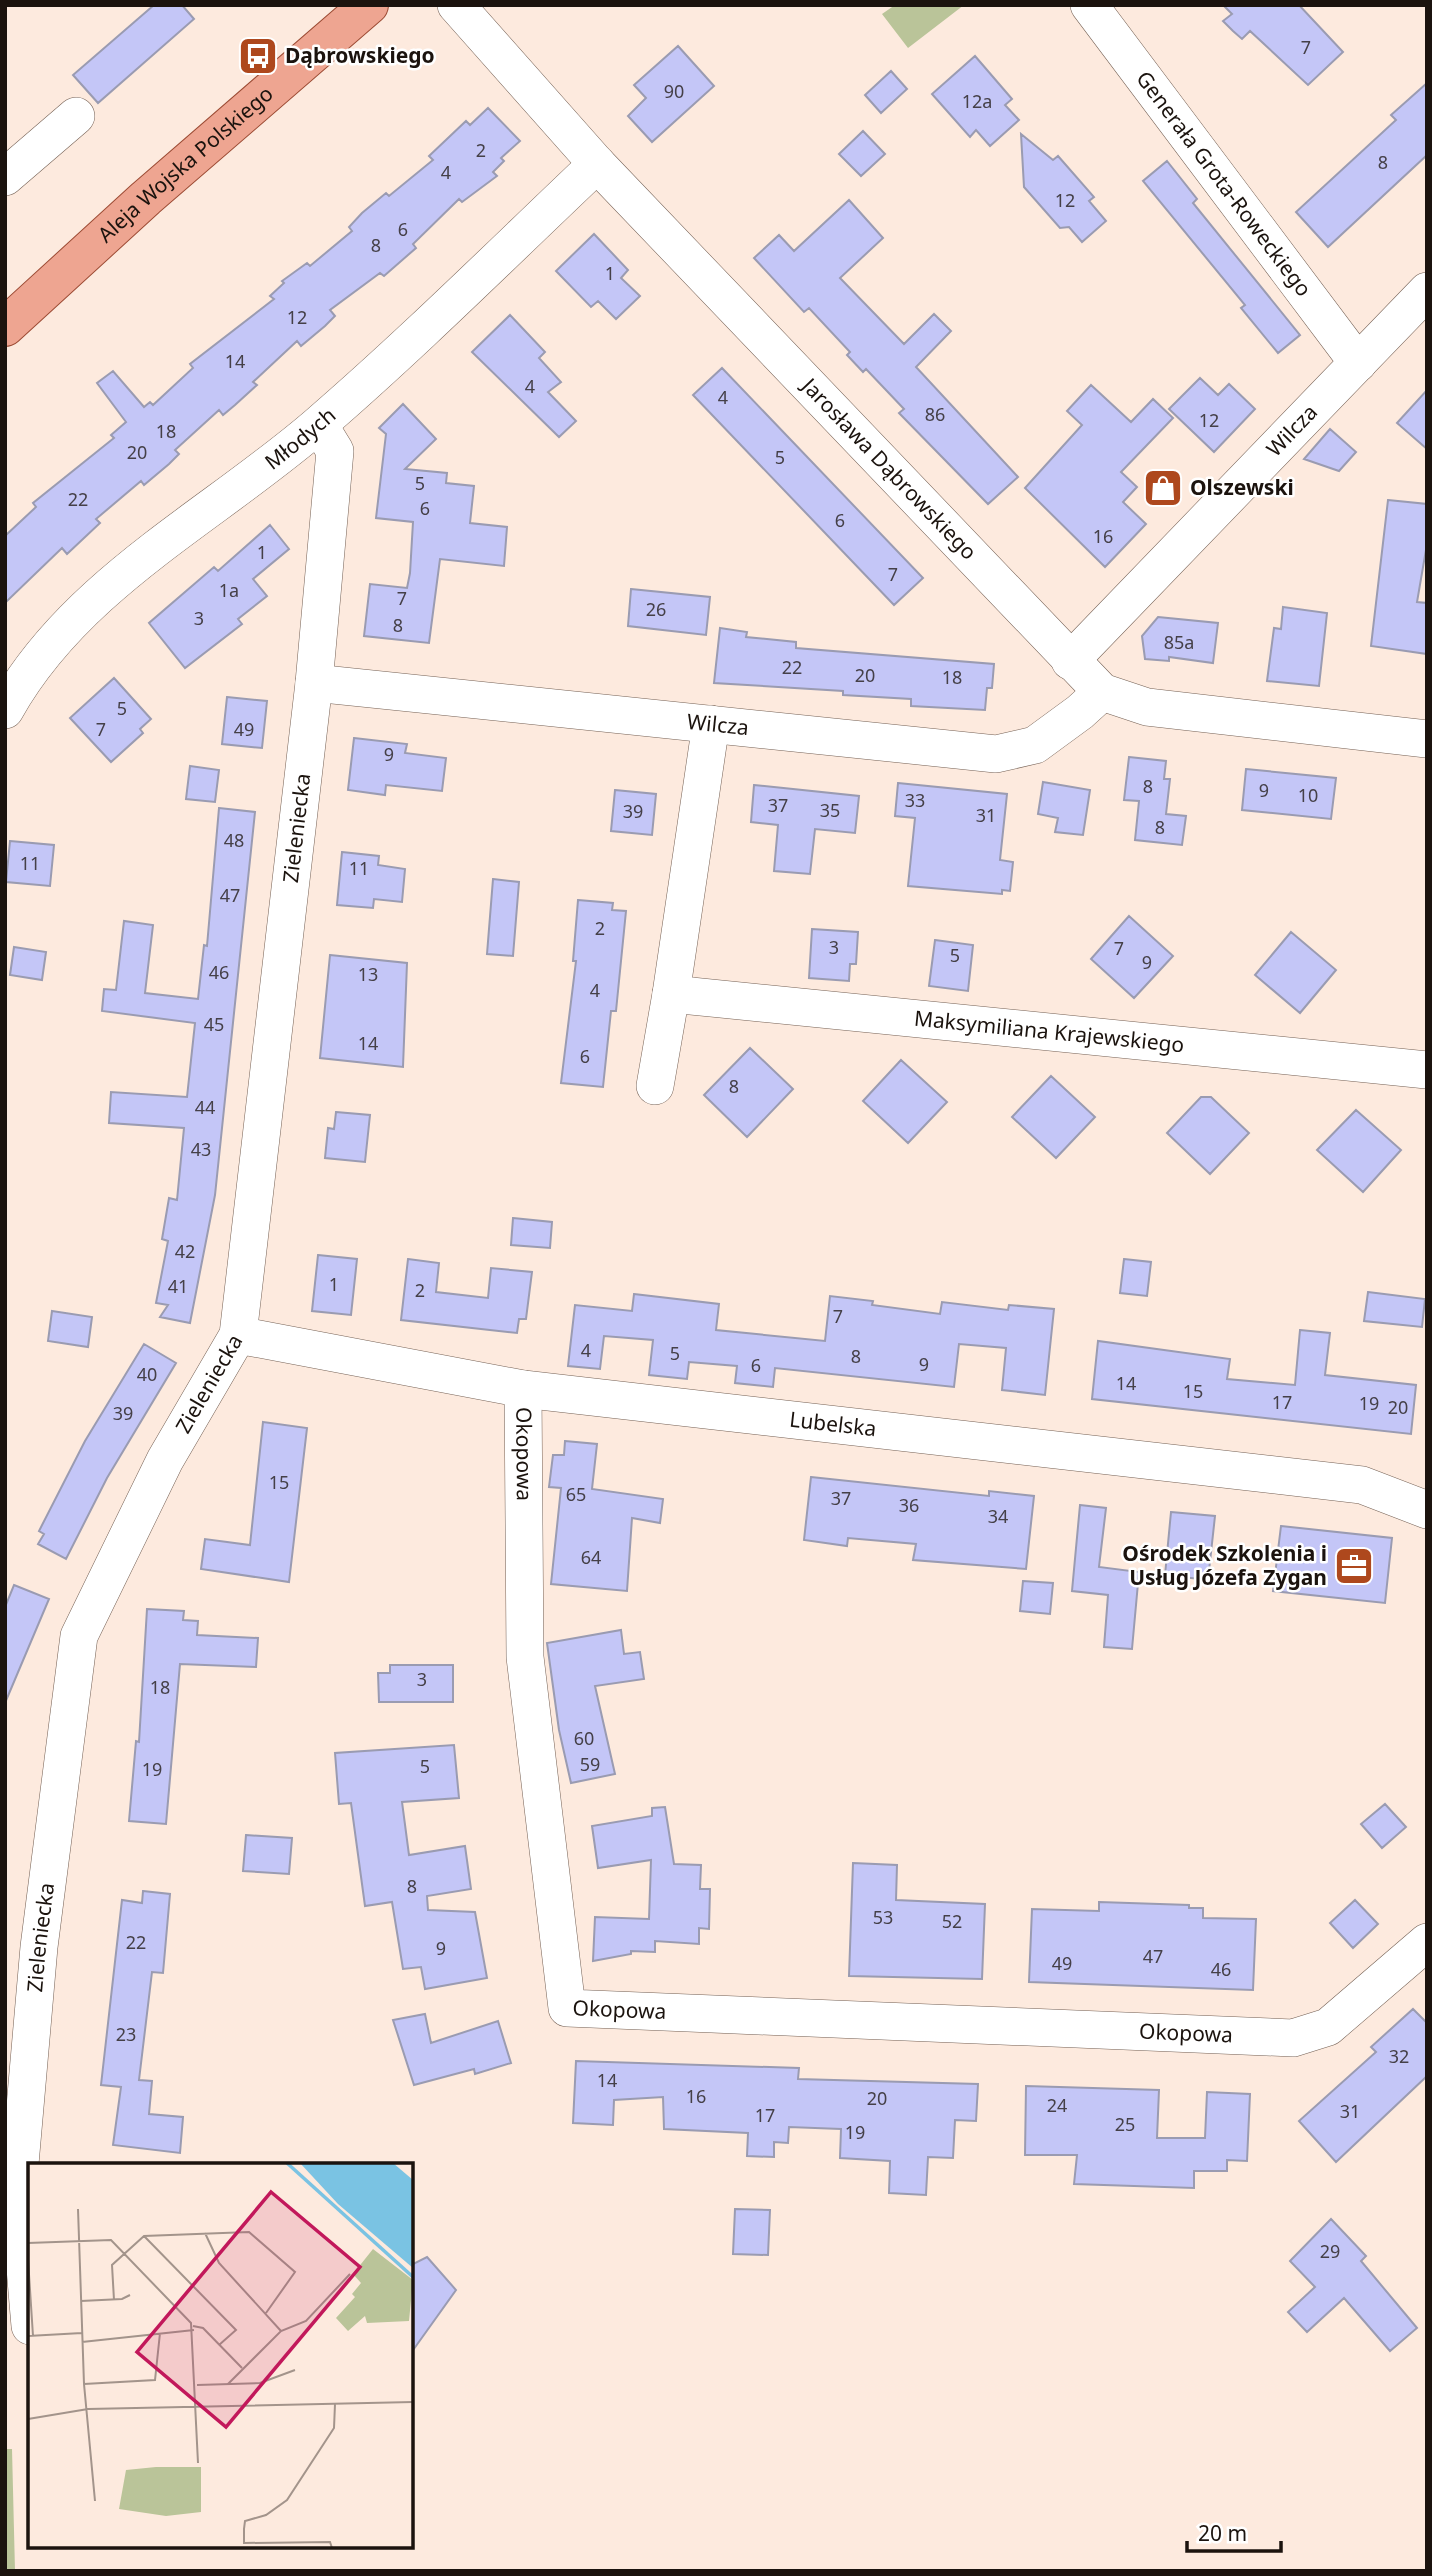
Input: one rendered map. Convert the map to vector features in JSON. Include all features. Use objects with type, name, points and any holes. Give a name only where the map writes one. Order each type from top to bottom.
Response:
[{"type":"main road","name":"Aleja Wojska Polskiego","points":[[5,327],[146,198],[369,5]]},
{"type":"street","name":"Jarosława Dąbrowskiego","points":[[456,5],[597,164],[1102,692],[1147,707],[1427,739]]},
{"type":"street","name":"Generała Grota-Roweckiego","points":[[1089,5],[1358,363]]},
{"type":"street","points":[[5,177],[76,116]]},
{"type":"street","name":"Młodych","points":[[5,710],[23,677],[85,607],[319,425],[597,164]]},
{"type":"street","name":"Wilcza","points":[[1070,661],[1427,291]]},
{"type":"street","name":"Zieleniecka","points":[[28,2303],[18,2187],[39,1947],[79,1636],[165,1460],[238,1335],[314,683],[335,451],[319,425]]},
{"type":"street","name":"Wilcza","points":[[314,683],[996,754],[1035,745],[1102,692]]},
{"type":"street","points":[[655,1086],[711,723]]},
{"type":"street","name":"Maksymiliana Krajewskiego","points":[[671,994],[1427,1070]]},
{"type":"street","name":"Lubelska","points":[[238,1335],[523,1389],[1362,1485],[1427,1510]]},
{"type":"street","name":"Okopowa","points":[[523,1389],[525,1657],[567,2008],[1293,2038],[1328,2027],[1427,1942]]},
{"type":"green space","points":[[895,5],[964,5],[908,48],[882,14]]},
{"type":"green space","points":[[5,2449],[12,2449],[15,2571],[5,2571]]},
{"type":"building","points":[[154,5],[182,5],[194,19],[98,103],[73,75]]},
{"type":"building","points":[[1223,5],[1299,5],[1343,52],[1308,85],[1250,31],[1242,39],[1233,31],[1223,21],[1232,14]]},
{"type":"building","points":[[678,46],[714,86],[652,142],[628,116],[646,98],[634,85]]},
{"type":"building","points":[[975,56],[1012,99],[1005,105],[1019,120],[990,146],[976,130],[970,137],[932,94]]},
{"type":"building","points":[[891,71],[907,89],[881,113],[865,95]]},
{"type":"building","points":[[1427,83],[1427,155],[1328,247],[1296,212],[1396,120],[1391,115]]},
{"type":"building","points":[[488,108],[520,141],[501,158],[504,161],[493,172],[497,176],[462,202],[459,199],[413,244],[416,248],[384,276],[380,273],[330,310],[335,316],[325,326],[301,346],[297,341],[253,382],[257,385],[235,405],[223,415],[219,410],[175,450],[179,454],[169,464],[144,485],[141,481],[96,519],[100,523],[67,554],[62,548],[5,603],[5,536],[36,507],[33,503],[114,438],[111,435],[126,422],[97,383],[113,371],[144,407],[150,402],[153,405],[193,368],[190,364],[274,299],[270,296],[284,283],[282,281],[307,263],[310,266],[352,231],[349,227],[362,213],[386,193],[389,196],[433,160],[429,156],[466,121],[470,125]]},
{"type":"building","points":[[863,131],[885,154],[861,176],[839,154]]},
{"type":"building","points":[[1021,134],[1053,160],[1058,156],[1094,197],[1089,201],[1106,221],[1082,242],[1069,227],[1060,228],[1024,187]]},
{"type":"building","points":[[1167,161],[1197,199],[1193,203],[1300,335],[1278,353],[1241,308],[1245,305],[1143,181]]},
{"type":"building","points":[[849,200],[883,238],[840,278],[904,344],[934,314],[951,331],[916,367],[1018,477],[988,504],[899,413],[904,409],[866,369],[863,372],[847,355],[850,352],[809,308],[804,312],[754,258],[779,235],[794,251]]},
{"type":"building","points":[[594,234],[628,270],[621,278],[640,296],[616,319],[598,301],[591,307],[556,271]]},
{"type":"building","points":[[510,315],[545,352],[539,358],[561,382],[548,392],[576,421],[559,437],[472,352]]},
{"type":"building","points":[[722,368],[923,578],[894,605],[693,395]]},
{"type":"building","points":[[1200,378],[1218,395],[1229,384],[1255,409],[1214,452],[1169,409]]},
{"type":"building","points":[[1091,385],[1131,422],[1153,399],[1173,418],[1121,472],[1137,487],[1123,502],[1146,524],[1105,567],[1025,488],[1082,425],[1067,411]]},
{"type":"building","points":[[1427,390],[1427,449],[1397,423]]},
{"type":"building","points":[[403,404],[436,439],[405,469],[447,473],[446,483],[474,486],[470,523],[507,527],[504,566],[440,559],[429,643],[364,636],[370,584],[407,588],[410,573],[413,522],[376,518],[386,434],[379,428]]},
{"type":"building","points":[[1330,429],[1356,452],[1339,471],[1304,459]]},
{"type":"building","points":[[1388,500],[1427,504],[1427,544],[1417,602],[1427,603],[1427,654],[1371,646]]},
{"type":"building","points":[[270,525],[289,549],[253,579],[267,596],[238,619],[242,624],[185,668],[149,623],[214,567],[218,571]]},
{"type":"building","points":[[631,589],[710,597],[706,635],[628,626]]},
{"type":"building","points":[[1283,607],[1327,613],[1319,686],[1267,681],[1274,628],[1281,629]]},
{"type":"building","points":[[1158,617],[1218,623],[1213,663],[1169,657],[1169,661],[1145,659],[1142,636]]},
{"type":"building","points":[[720,628],[747,632],[746,637],[796,642],[796,648],[994,664],[992,688],[987,688],[985,710],[911,706],[911,699],[843,695],[843,691],[714,683]]},
{"type":"building","points":[[114,678],[151,719],[140,729],[143,733],[111,762],[70,718]]},
{"type":"building","points":[[227,697],[267,701],[262,748],[222,744]]},
{"type":"building","points":[[354,738],[407,744],[405,753],[446,758],[442,791],[386,785],[385,795],[348,790]]},
{"type":"building","points":[[1129,757],[1166,761],[1164,779],[1170,779],[1166,814],[1186,816],[1182,845],[1135,840],[1139,801],[1124,800]]},
{"type":"building","points":[[190,766],[219,770],[215,802],[186,799]]},
{"type":"building","points":[[1246,769],[1336,778],[1331,819],[1242,810]]},
{"type":"building","points":[[1043,782],[1090,790],[1083,835],[1055,832],[1058,818],[1038,814]]},
{"type":"building","points":[[898,783],[1007,794],[1000,860],[1013,862],[1010,891],[1002,890],[1002,894],[908,886],[915,818],[895,816]]},
{"type":"building","points":[[754,785],[859,796],[855,833],[815,829],[810,874],[774,871],[778,825],[751,822]]},
{"type":"building","points":[[615,790],[656,794],[652,835],[611,831]]},
{"type":"building","points":[[219,808],[255,812],[215,1195],[190,1323],[160,1317],[168,1305],[156,1303],[168,1241],[162,1239],[169,1198],[177,1200],[184,1128],[109,1123],[111,1092],[187,1097],[195,1023],[102,1011],[104,989],[116,990],[124,921],[153,925],[145,993],[198,999],[204,945],[207,946]]},
{"type":"building","points":[[10,841],[54,845],[50,886],[6,882]]},
{"type":"building","points":[[342,852],[379,856],[378,865],[405,869],[402,902],[374,899],[373,908],[337,905]]},
{"type":"building","points":[[493,879],[519,882],[513,956],[487,954]]},
{"type":"building","points":[[578,900],[613,903],[612,910],[626,911],[616,1011],[611,1011],[603,1087],[561,1083],[576,961],[573,961]]},
{"type":"building","points":[[1129,916],[1173,956],[1134,998],[1091,959]]},
{"type":"building","points":[[812,929],[858,932],[856,964],[850,964],[849,981],[809,978]]},
{"type":"building","points":[[1291,932],[1336,970],[1300,1013],[1255,975]]},
{"type":"building","points":[[935,940],[973,945],[968,991],[929,986]]},
{"type":"building","points":[[14,947],[46,952],[42,980],[10,975]]},
{"type":"building","points":[[330,955],[407,963],[403,1067],[320,1058]]},
{"type":"building","points":[[750,1048],[793,1089],[747,1137],[704,1095]]},
{"type":"building","points":[[901,1060],[947,1102],[908,1143],[863,1101]]},
{"type":"building","points":[[1051,1076],[1095,1117],[1056,1158],[1012,1117]]},
{"type":"building","points":[[1201,1097],[1211,1097],[1249,1133],[1210,1174],[1167,1133]]},
{"type":"building","points":[[1356,1110],[1401,1150],[1363,1192],[1317,1150]]},
{"type":"building","points":[[336,1112],[370,1115],[365,1162],[325,1158],[328,1128],[334,1129]]},
{"type":"building","points":[[513,1218],[552,1222],[550,1248],[511,1245]]},
{"type":"building","points":[[318,1255],[357,1259],[351,1315],[312,1311]]},
{"type":"building","points":[[408,1259],[439,1263],[436,1292],[488,1298],[491,1268],[532,1272],[526,1319],[519,1319],[517,1333],[401,1320]]},
{"type":"building","points":[[1124,1259],[1151,1262],[1147,1296],[1120,1293]]},
{"type":"building","points":[[1368,1292],[1425,1299],[1422,1327],[1364,1321]]},
{"type":"building","points":[[634,1294],[719,1304],[716,1330],[825,1341],[830,1296],[940,1314],[942,1302],[1008,1310],[1009,1305],[1054,1309],[1045,1395],[1002,1390],[1006,1348],[959,1344],[954,1387],[775,1368],[773,1387],[735,1383],[737,1366],[689,1362],[687,1379],[649,1375],[653,1340],[604,1336],[600,1369],[568,1366],[575,1305],[632,1311]]},
{"type":"building","points":[[52,1311],[92,1317],[88,1347],[48,1341]]},
{"type":"building","points":[[1300,1330],[1330,1333],[1325,1375],[1416,1385],[1411,1434],[1092,1399],[1098,1341],[1230,1359],[1227,1379],[1295,1385]]},
{"type":"building","points":[[144,1344],[176,1363],[107,1478],[66,1559],[38,1544],[44,1534],[39,1531],[85,1441]]},
{"type":"building","points":[[263,1422],[307,1428],[289,1582],[201,1569],[205,1539],[250,1545]]},
{"type":"building","points":[[565,1441],[597,1444],[592,1489],[663,1499],[660,1523],[632,1518],[627,1591],[551,1584],[561,1488],[549,1487],[553,1455],[564,1455]]},
{"type":"building","points":[[811,1477],[989,1496],[989,1491],[1034,1496],[1026,1569],[913,1560],[916,1544],[848,1538],[847,1546],[804,1540]]},
{"type":"building","points":[[1080,1505],[1106,1508],[1099,1567],[1139,1572],[1132,1649],[1104,1647],[1108,1595],[1072,1591]]},
{"type":"building","points":[[1171,1512],[1215,1516],[1208,1580],[1165,1575]]},
{"type":"building","points":[[1281,1526],[1392,1538],[1385,1603],[1273,1591]]},
{"type":"building","points":[[1023,1581],[1053,1583],[1050,1614],[1020,1611]]},
{"type":"building","points":[[14,1585],[49,1599],[5,1703],[5,1607]]},
{"type":"building","points":[[147,1609],[184,1611],[183,1620],[198,1621],[197,1635],[258,1638],[256,1667],[180,1664],[166,1824],[129,1821],[136,1741],[139,1742]]},
{"type":"building","points":[[621,1630],[624,1654],[640,1652],[644,1679],[595,1686],[615,1774],[571,1783],[559,1730],[547,1643]]},
{"type":"building","points":[[390,1665],[453,1665],[453,1702],[379,1702],[378,1673],[390,1673]]},
{"type":"building","points":[[454,1745],[459,1798],[402,1802],[409,1855],[465,1846],[471,1889],[427,1896],[428,1910],[475,1912],[487,1978],[425,1989],[421,1967],[403,1969],[392,1902],[365,1906],[351,1803],[339,1804],[335,1753]]},
{"type":"building","points":[[1385,1804],[1406,1827],[1382,1848],[1361,1824]]},
{"type":"building","points":[[665,1807],[674,1864],[701,1865],[700,1889],[710,1889],[709,1929],[699,1928],[699,1944],[655,1941],[655,1952],[631,1951],[631,1954],[593,1961],[595,1917],[649,1919],[651,1860],[598,1868],[592,1826],[652,1816],[652,1808]]},
{"type":"building","points":[[246,1835],[292,1838],[289,1874],[243,1871]]},
{"type":"building","points":[[853,1863],[897,1865],[896,1900],[985,1904],[982,1979],[849,1976]]},
{"type":"building","points":[[143,1891],[170,1894],[163,1973],[152,1972],[139,2080],[152,2081],[149,2114],[183,2117],[180,2153],[113,2145],[121,2087],[101,2085],[122,1900],[142,1903]]},
{"type":"building","points":[[1355,1900],[1378,1924],[1353,1948],[1330,1923]]},
{"type":"building","points":[[1099,1902],[1189,1905],[1189,1908],[1203,1908],[1203,1918],[1256,1919],[1253,1990],[1029,1982],[1032,1909],[1099,1911]]},
{"type":"building","points":[[1413,2009],[1427,2023],[1427,2076],[1336,2162],[1299,2121],[1376,2052],[1371,2047]]},
{"type":"building","points":[[425,2014],[431,2043],[498,2021],[511,2063],[475,2074],[474,2069],[414,2085],[393,2020]]},
{"type":"building","points":[[576,2061],[799,2068],[798,2079],[978,2084],[976,2121],[955,2120],[953,2158],[928,2157],[926,2195],[889,2193],[890,2161],[840,2158],[841,2129],[789,2127],[788,2143],[774,2142],[774,2157],[747,2156],[748,2133],[664,2129],[663,2097],[614,2100],[613,2125],[573,2123]]},
{"type":"building","points":[[1026,2086],[1159,2090],[1157,2138],[1205,2138],[1207,2092],[1250,2094],[1247,2161],[1227,2160],[1227,2171],[1194,2171],[1194,2188],[1074,2184],[1077,2155],[1025,2155]]},
{"type":"building","points":[[735,2209],[770,2210],[768,2255],[733,2254]]},
{"type":"building","points":[[1331,2219],[1366,2256],[1361,2261],[1417,2328],[1390,2351],[1344,2298],[1307,2332],[1288,2312],[1315,2287],[1290,2261]]},
{"type":"building","points":[[427,2257],[456,2290],[413,2350],[413,2264]]},
{"type":"place","name":"Dąbrowskiego","points":[[258,56]]},
{"type":"place","name":"Olszewski","points":[[1163,488]]},
{"type":"place","name":"Ośrodek Szkolenia i Usług Józefa Zygan","points":[[1354,1566]]}]
